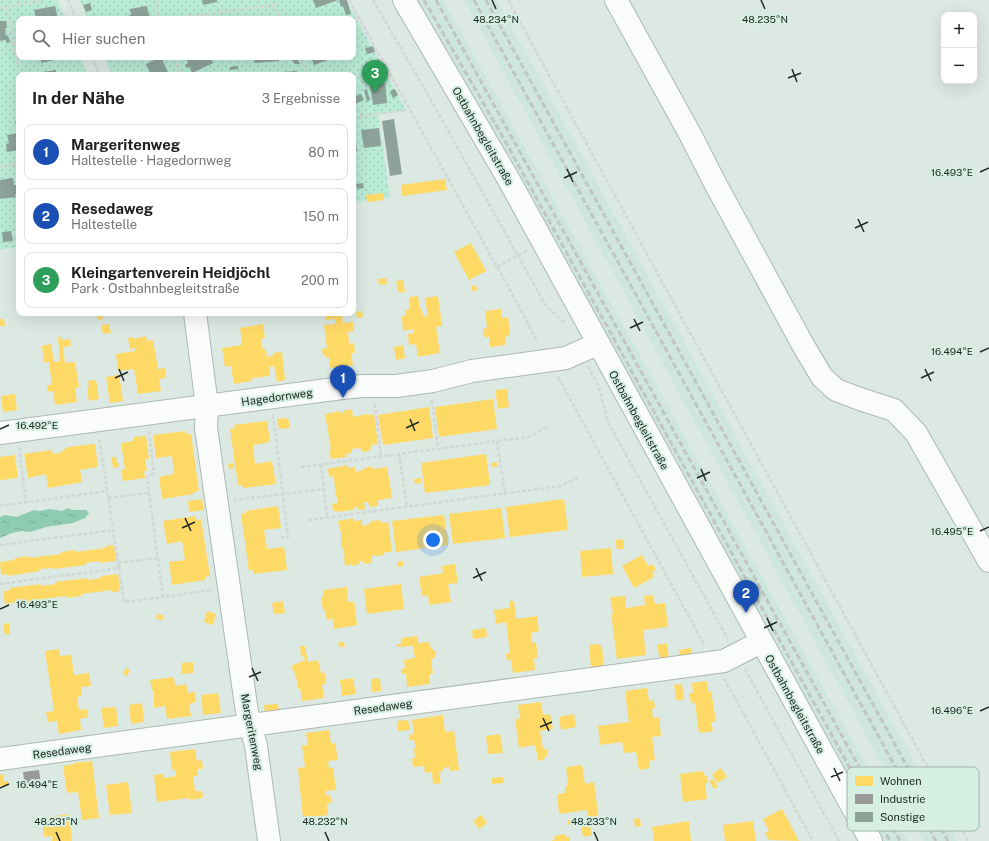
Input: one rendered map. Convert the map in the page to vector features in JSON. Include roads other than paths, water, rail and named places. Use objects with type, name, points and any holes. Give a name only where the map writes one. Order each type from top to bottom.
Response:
[{"type":"street","name":"Ostbahnbegleitstraße","points":[[404,0],[509,180],[589,348],[761,642],[847,798]]},
{"type":"street","points":[[616,0],[690,134],[803,346],[822,377],[836,390],[860,400],[894,410],[916,433],[989,561]]},
{"type":"street","name":"Margeritenweg","points":[[195,316],[207,406],[206,428],[247,712],[256,746],[269,841]]},
{"type":"street","name":"Hagedornweg","points":[[8,432],[207,406],[293,402],[362,386],[396,386],[429,381],[472,371],[566,358],[589,348]]},
{"type":"street","name":"Resedaweg","points":[[0,759],[724,661],[761,642]]},
{"type":"street","name":"Ostbahnbegleitstraße","points":[[865,831],[871,841]]},
{"type":"water","points":[[68,508],[72,510],[86,510],[89,513],[85,518],[73,523],[46,527],[30,532],[21,531],[0,538],[0,517],[4,515],[17,517],[34,510],[39,511],[50,509],[62,511]]},
{"type":"railway","points":[[424,0],[504,139],[849,767]]},
{"type":"railway","points":[[436,0],[859,767]]},
{"type":"railway","points":[[474,0],[895,767]]},
{"type":"railway","points":[[486,0],[907,767]]},
{"type":"railway","points":[[885,831],[890,841]]},
{"type":"railway","points":[[894,831],[900,841]]},
{"type":"railway","points":[[931,831],[936,841]]},
{"type":"railway","points":[[943,831],[948,841]]},
{"type":"place","name":"Kleingartenverein Heidjöchl","points":[[375,93]]},
{"type":"place","name":"Margeritenweg","points":[[343,398]]},
{"type":"place","name":"Resedaweg","points":[[746,613]]}]
